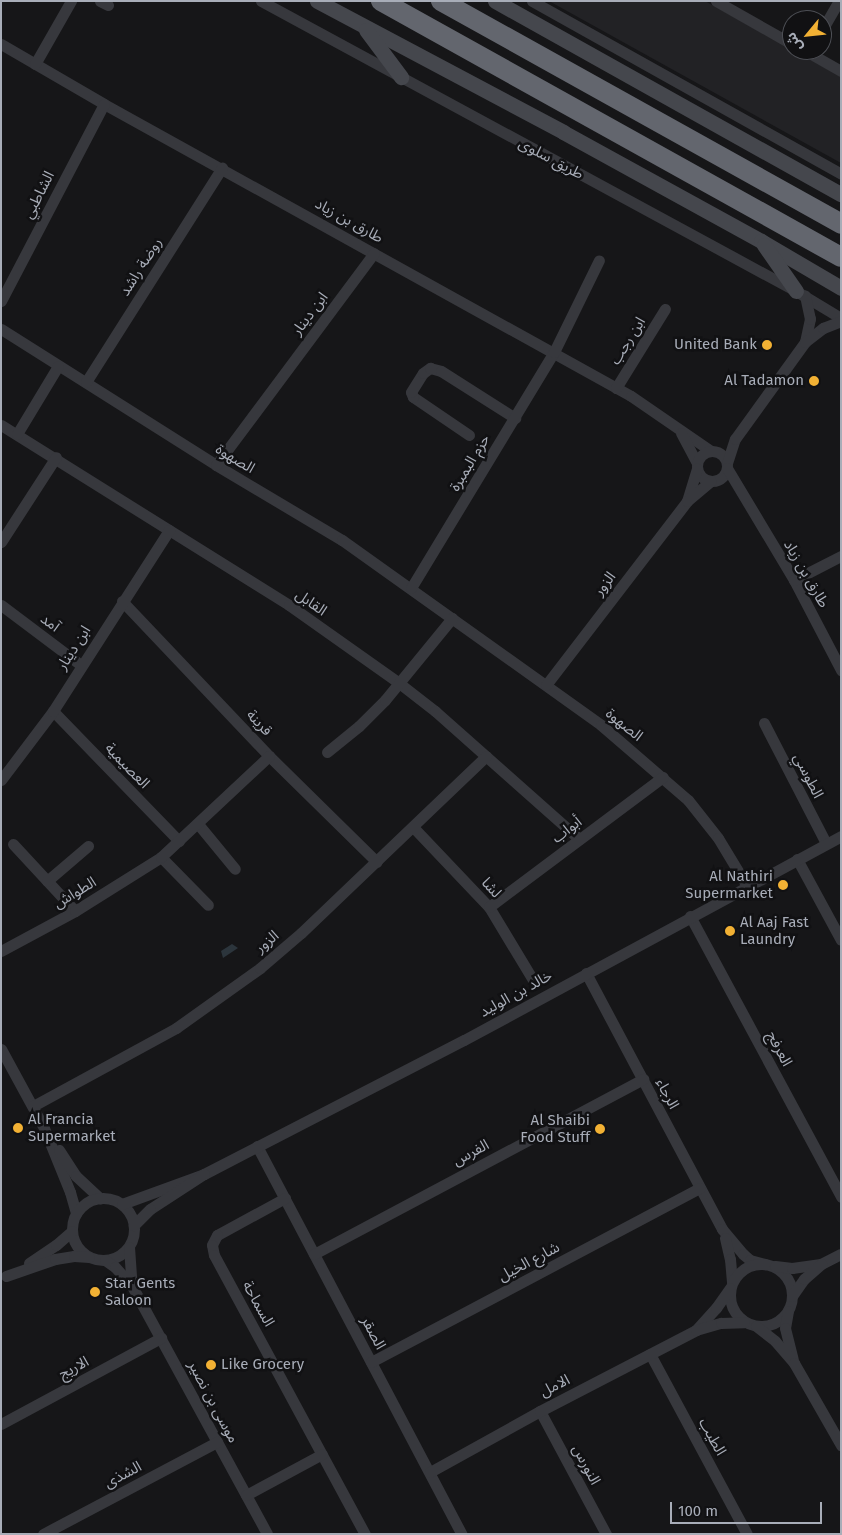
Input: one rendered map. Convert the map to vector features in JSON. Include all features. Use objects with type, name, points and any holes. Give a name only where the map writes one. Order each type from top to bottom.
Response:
[{"type":"highway","points":[[381,1],[841,257]]},
{"type":"highway","points":[[441,1],[841,224]]},
{"type":"main road","name":"طريق سلوى","points":[[317,1],[563,132],[762,241],[841,288]]},
{"type":"main road","points":[[495,1],[841,194]]},
{"type":"main road","points":[[517,1],[526,19]]},
{"type":"main road","points":[[364,26],[401,77]]},
{"type":"main road","points":[[814,180],[841,182]]},
{"type":"main road","points":[[762,241],[800,294]]},
{"type":"street","points":[[34,64],[71,1]]},
{"type":"street","name":"طريق سلوى","points":[[261,1],[841,318]]},
{"type":"street","points":[[532,1],[841,174]]},
{"type":"street","points":[[716,1],[782,38]]},
{"type":"street","points":[[832,13],[839,1]]},
{"type":"street","name":"طارق بن زياد","points":[[1,44],[104,104],[554,352],[650,407],[678,430],[712,451]]},
{"type":"street","points":[[823,60],[841,71]]},
{"type":"street","name":"الشاطبي","points":[[1,301],[104,104]]},
{"type":"street","name":"روضة راشد","points":[[86,382],[222,168]]},
{"type":"street","name":"ابن دينار","points":[[216,465],[374,253]]},
{"type":"street","name":"حزم البمبرة","points":[[411,588],[554,352],[599,260]]},
{"type":"street","points":[[800,294],[810,320],[805,342]]},
{"type":"street","name":"ابن رجب","points":[[616,388],[666,309]]},
{"type":"street","points":[[713,480],[724,475],[735,439],[805,342],[823,328],[841,321]]},
{"type":"street","name":"الصهوة","points":[[1,329],[216,465],[342,540],[387,574],[411,588],[601,725],[688,800],[701,816],[747,886]]},
{"type":"street","points":[[17,434],[58,366]]},
{"type":"street","points":[[469,435],[413,397],[411,392],[423,373],[430,368],[440,371],[515,418]]},
{"type":"street","name":"القابل","points":[[1,425],[56,457],[168,530],[289,605],[399,683],[435,710],[578,839]]},
{"type":"street","name":"طارق بن زياد","points":[[678,430],[697,465]]},
{"type":"street","points":[[735,439],[712,451],[703,453],[697,465],[702,477],[713,480],[741,494]]},
{"type":"street","points":[[712,451],[722,455],[727,465]]},
{"type":"street","points":[[1,542],[56,457]]},
{"type":"street","name":"الزور","points":[[687,500],[697,465]]},
{"type":"street","name":"طارق بن زياد","points":[[727,465],[741,494],[794,580],[841,670]]},
{"type":"street","name":"الزور","points":[[546,685],[687,500],[713,480]]},
{"type":"street","name":"ابن دينار","points":[[1,780],[53,712],[168,530]]},
{"type":"street","points":[[794,580],[841,556]]},
{"type":"street","name":"قرينة","points":[[122,601],[269,756],[377,862]]},
{"type":"street","name":"آمد","points":[[1,605],[81,665]]},
{"type":"street","points":[[327,752],[359,726],[385,700],[452,618]]},
{"type":"street","name":"العصيمية","points":[[53,712],[179,841]]},
{"type":"street","name":"الطوسي","points":[[764,723],[826,844]]},
{"type":"street","name":"الطواش","points":[[1,951],[75,911],[162,857],[269,756]]},
{"type":"street","name":"الزور","points":[[33,1106],[176,1028],[236,986],[301,933],[486,756]]},
{"type":"street","name":"أبواب","points":[[488,907],[663,777]]},
{"type":"street","points":[[198,824],[235,869]]},
{"type":"street","name":"لشا","points":[[412,828],[488,907],[532,980]]},
{"type":"street","name":"خالد بن الوليد","points":[[134,1226],[150,1209],[204,1174],[464,1040],[690,916],[841,836]]},
{"type":"street","points":[[13,844],[75,911]]},
{"type":"street","points":[[47,881],[88,846]]},
{"type":"street","points":[[162,857],[208,905]]},
{"type":"street","points":[[797,859],[841,940]]},
{"type":"street","name":"العرفج","points":[[690,916],[841,1197]]},
{"type":"street","name":"الرجاء","points":[[586,974],[722,1230],[730,1258],[731,1285]]},
{"type":"street","points":[[1,1049],[44,1128],[70,1192],[76,1213],[72,1231],[77,1247],[90,1257]]},
{"type":"street","name":"الفرس","points":[[314,1254],[643,1079]]},
{"type":"street","points":[[44,1128],[76,1176],[100,1198]]},
{"type":"street","name":"الصقر","points":[[257,1146],[462,1534]]},
{"type":"street","name":"خالد بن الوليد","points":[[122,1204],[204,1174]]},
{"type":"street","name":"شارع الخيل","points":[[372,1362],[700,1188]]},
{"type":"street","points":[[4,1278],[55,1259],[74,1256],[105,1260],[114,1258],[129,1247],[134,1226],[132,1218],[122,1204],[115,1200],[100,1198],[90,1200],[76,1213]]},
{"type":"street","name":"السماحة","points":[[285,1198],[218,1235],[212,1245],[214,1255],[365,1534]]},
{"type":"street","name":"الرجاء","points":[[722,1230],[750,1260],[768,1264]]},
{"type":"street","points":[[4,1278],[51,1248],[72,1231]]},
{"type":"street","name":"موسى بن نصير","points":[[129,1247],[132,1286]]},
{"type":"street","points":[[794,1363],[785,1328],[792,1296],[804,1279],[821,1264],[841,1254]]},
{"type":"street","name":"موسى بن نصير","points":[[105,1260],[115,1267],[132,1286],[267,1534]]},
{"type":"street","points":[[821,1264],[792,1268],[768,1264],[748,1266],[738,1273],[731,1285],[730,1298],[733,1309],[744,1322],[756,1326],[775,1341],[794,1363],[841,1445]]},
{"type":"street","points":[[768,1264],[781,1271],[788,1280],[792,1296]]},
{"type":"street","name":"الامل","points":[[696,1330],[716,1308],[731,1285]]},
{"type":"street","points":[[756,1326],[775,1323],[789,1309]]},
{"type":"street","name":"الامل","points":[[430,1472],[540,1411],[696,1330],[721,1323],[744,1322]]},
{"type":"street","name":"الاريج","points":[[1,1424],[161,1338]]},
{"type":"street","name":"الطيب","points":[[650,1354],[747,1534]]},
{"type":"street","name":"النورس","points":[[540,1411],[606,1534]]},
{"type":"street","name":"الشذى","points":[[43,1534],[217,1442]]},
{"type":"street","points":[[246,1496],[322,1454]]},
{"type":"shaded area","points":[[549,1],[705,1],[782,44],[782,60],[811,60],[841,77],[841,163]]},
{"type":"shaded area","points":[[232,944],[238,948],[223,958],[221,951]]},
{"type":"place","name":"United Bank","points":[[767,345]]},
{"type":"place","name":"Al Tadamon","points":[[814,381]]},
{"type":"place","name":"Al Nathiri Supermarket","points":[[783,885]]},
{"type":"place","name":"Al Aaj Fast Laundry","points":[[730,931]]},
{"type":"place","name":"Al Francia Supermarket","points":[[18,1128]]},
{"type":"place","name":"Al Shaibi Food Stuff","points":[[600,1129]]},
{"type":"place","name":"Star Gents Saloon","points":[[95,1292]]},
{"type":"place","name":"Like Grocery","points":[[211,1365]]}]
